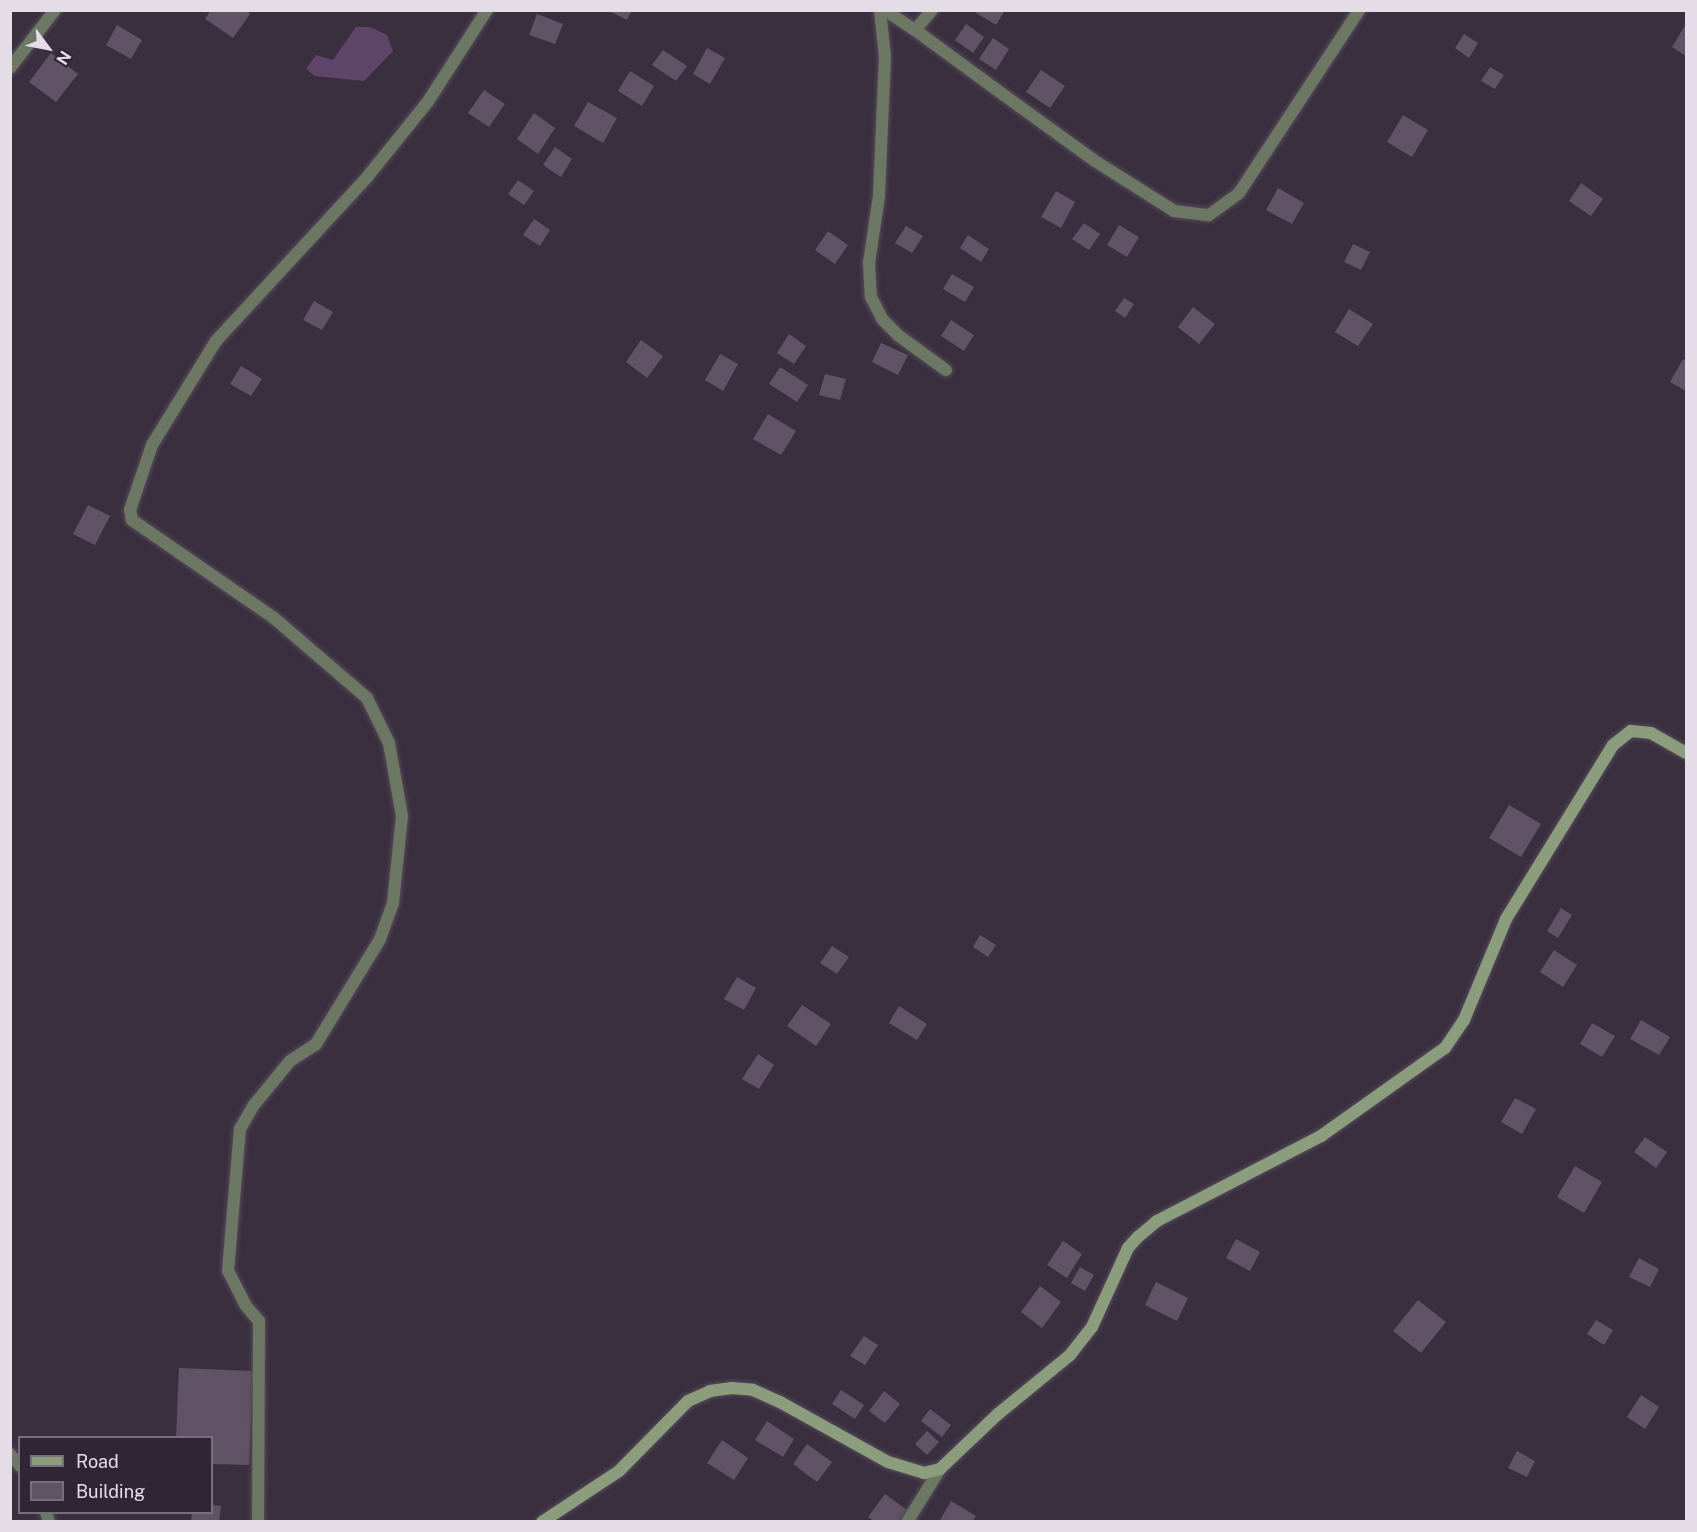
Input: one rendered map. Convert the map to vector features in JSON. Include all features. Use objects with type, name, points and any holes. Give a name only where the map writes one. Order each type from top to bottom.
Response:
[{"type":"main road","points":[[542,1521],[619,1471],[688,1401],[710,1391],[732,1388],[753,1390],[780,1402],[888,1462],[924,1473],[940,1468],[998,1414],[1070,1355],[1092,1327],[1128,1248],[1157,1221],[1321,1136],[1445,1048],[1464,1020],[1506,919],[1613,745],[1631,731],[1651,733],[1686,753]]},
{"type":"street","points":[[10,68],[55,10]]},
{"type":"street","points":[[258,1521],[259,1321],[246,1306],[228,1271],[240,1129],[254,1105],[290,1061],[316,1044],[380,939],[393,903],[402,816],[389,743],[367,698],[274,618],[132,520],[130,510],[152,445],[216,340],[368,176],[427,103],[487,10]]},
{"type":"street","points":[[880,10],[885,57],[879,196],[869,263],[871,297],[882,319],[898,336],[946,370]]},
{"type":"street","points":[[885,10],[1104,167],[1174,211],[1209,215],[1239,193],[1359,10]]},
{"type":"street","points":[[915,30],[932,10]]},
{"type":"street","points":[[907,1521],[940,1468]]},
{"type":"shaded area","points":[[356,27],[370,27],[387,35],[393,51],[364,81],[315,76],[306,69],[316,55],[333,60]]},
{"type":"building","points":[[211,10],[246,10],[250,14],[233,38],[205,19]]},
{"type":"building","points":[[607,10],[632,10],[627,20]]},
{"type":"building","points":[[977,10],[1005,10],[996,25],[976,13]]},
{"type":"building","points":[[537,14],[563,24],[555,44],[529,35]]},
{"type":"building","points":[[966,24],[984,37],[973,53],[955,40]]},
{"type":"building","points":[[1686,24],[1686,56],[1672,47]]},
{"type":"building","points":[[117,25],[142,40],[131,59],[106,45]]},
{"type":"building","points":[[1464,34],[1478,43],[1469,58],[1455,48]]},
{"type":"building","points":[[993,38],[1009,49],[996,70],[979,59]]},
{"type":"building","points":[[707,48],[725,58],[710,84],[693,74]]},
{"type":"building","points":[[663,50],[687,66],[676,81],[652,65]]},
{"type":"building","points":[[51,53],[78,74],[56,102],[29,82]]},
{"type":"building","points":[[1490,67],[1504,75],[1495,89],[1481,81]]},
{"type":"building","points":[[1041,70],[1065,86],[1050,108],[1026,92]]},
{"type":"building","points":[[630,71],[654,86],[642,106],[618,91]]},
{"type":"building","points":[[484,90],[505,104],[489,127],[468,113]]},
{"type":"building","points":[[588,102],[617,118],[603,143],[574,126]]},
{"type":"building","points":[[534,113],[555,128],[538,154],[517,139]]},
{"type":"building","points":[[1403,115],[1428,130],[1412,157],[1387,142]]},
{"type":"building","points":[[555,147],[572,159],[561,177],[543,165]]},
{"type":"building","points":[[518,180],[534,191],[524,205],[508,194]]},
{"type":"building","points":[[1581,183],[1603,199],[1591,216],[1569,201]]},
{"type":"building","points":[[1278,188],[1304,203],[1292,224],[1266,210]]},
{"type":"building","points":[[1056,191],[1075,202],[1061,228],[1041,217]]},
{"type":"building","points":[[534,219],[550,230],[540,246],[523,235]]},
{"type":"building","points":[[1084,223],[1100,234],[1089,250],[1072,239]]},
{"type":"building","points":[[1119,225],[1139,237],[1127,257],[1107,245]]},
{"type":"building","points":[[906,226],[923,236],[912,253],[895,243]]},
{"type":"building","points":[[828,231],[848,245],[835,264],[815,250]]},
{"type":"building","points":[[968,235],[989,249],[981,262],[960,248]]},
{"type":"building","points":[[1353,244],[1370,252],[1361,270],[1344,262]]},
{"type":"building","points":[[952,274],[974,287],[965,302],[943,289]]},
{"type":"building","points":[[1124,298],[1134,304],[1125,318],[1115,311]]},
{"type":"building","points":[[314,301],[333,312],[322,330],[303,320]]},
{"type":"building","points":[[1193,307],[1215,324],[1199,344],[1178,327]]},
{"type":"building","points":[[1349,309],[1373,324],[1358,346],[1335,332]]},
{"type":"building","points":[[951,320],[974,335],[964,351],[941,336]]},
{"type":"building","points":[[789,334],[806,346],[794,364],[777,353]]},
{"type":"building","points":[[641,340],[663,356],[647,378],[626,362]]},
{"type":"building","points":[[881,343],[908,355],[898,375],[872,362]]},
{"type":"building","points":[[720,354],[738,364],[723,391],[705,380]]},
{"type":"building","points":[[1683,359],[1686,361],[1686,391],[1670,382]]},
{"type":"building","points":[[241,366],[262,379],[251,396],[230,384]]},
{"type":"building","points":[[780,367],[808,385],[797,402],[769,384]]},
{"type":"building","points":[[825,374],[846,379],[840,400],[819,395]]},
{"type":"building","points":[[768,414],[796,431],[781,455],[753,439]]},
{"type":"building","points":[[88,505],[110,516],[95,545],[73,534]]},
{"type":"building","points":[[1509,805],[1541,824],[1521,857],[1489,838]]},
{"type":"building","points":[[1561,908],[1572,915],[1558,938],[1547,931]]},
{"type":"building","points":[[980,935],[996,945],[988,957],[973,947]]},
{"type":"building","points":[[832,946],[849,957],[837,974],[820,963]]},
{"type":"building","points":[[1554,950],[1577,965],[1563,987],[1540,972]]},
{"type":"building","points":[[737,977],[756,988],[744,1010],[724,999]]},
{"type":"building","points":[[802,1005],[831,1024],[816,1046],[787,1026]]},
{"type":"building","points":[[899,1006],[927,1024],[917,1040],[889,1023]]},
{"type":"building","points":[[1641,1020],[1670,1037],[1659,1055],[1630,1039]]},
{"type":"building","points":[[1592,1023],[1615,1036],[1602,1057],[1580,1044]]},
{"type":"building","points":[[758,1054],[774,1065],[759,1089],[742,1079]]},
{"type":"building","points":[[1515,1098],[1536,1109],[1522,1134],[1501,1122]]},
{"type":"building","points":[[1645,1137],[1667,1152],[1656,1168],[1634,1152]]},
{"type":"building","points":[[1575,1166],[1602,1182],[1584,1213],[1557,1197]]},
{"type":"building","points":[[1236,1239],[1260,1252],[1250,1271],[1226,1258]]},
{"type":"building","points":[[1063,1241],[1082,1254],[1067,1278],[1047,1265]]},
{"type":"building","points":[[1639,1258],[1659,1269],[1650,1287],[1629,1277]]},
{"type":"building","points":[[1080,1267],[1094,1275],[1085,1291],[1071,1283]]},
{"type":"building","points":[[1156,1282],[1188,1298],[1177,1321],[1145,1305]]},
{"type":"building","points":[[1040,1286],[1061,1302],[1042,1328],[1021,1312]]},
{"type":"building","points":[[1418,1300],[1446,1322],[1421,1353],[1393,1331]]},
{"type":"building","points":[[1596,1320],[1613,1330],[1604,1345],[1587,1334]]},
{"type":"building","points":[[864,1336],[878,1345],[865,1365],[850,1356]]},
{"type":"building","points":[[179,1368],[253,1371],[249,1465],[213,1464],[213,1436],[176,1436]]},
{"type":"building","points":[[841,1390],[864,1405],[855,1419],[832,1404]]},
{"type":"building","points":[[884,1391],[900,1404],[885,1423],[869,1411]]},
{"type":"building","points":[[1641,1395],[1659,1407],[1645,1429],[1627,1417]]},
{"type":"building","points":[[930,1409],[951,1425],[942,1437],[921,1421]]},
{"type":"building","points":[[767,1421],[794,1439],[783,1457],[755,1440]]},
{"type":"building","points":[[927,1431],[939,1442],[927,1455],[915,1444]]},
{"type":"building","points":[[722,1440],[748,1458],[734,1480],[707,1463]]},
{"type":"building","points":[[807,1444],[832,1462],[817,1482],[793,1464]]},
{"type":"building","points":[[1517,1451],[1535,1461],[1527,1477],[1508,1468]]},
{"type":"building","points":[[885,1494],[907,1510],[898,1522],[875,1522],[868,1517]]},
{"type":"building","points":[[951,1501],[976,1516],[972,1522],[939,1522]]},
{"type":"building","points":[[213,1505],[221,1506],[219,1522],[191,1522],[192,1514],[213,1514]]}]
